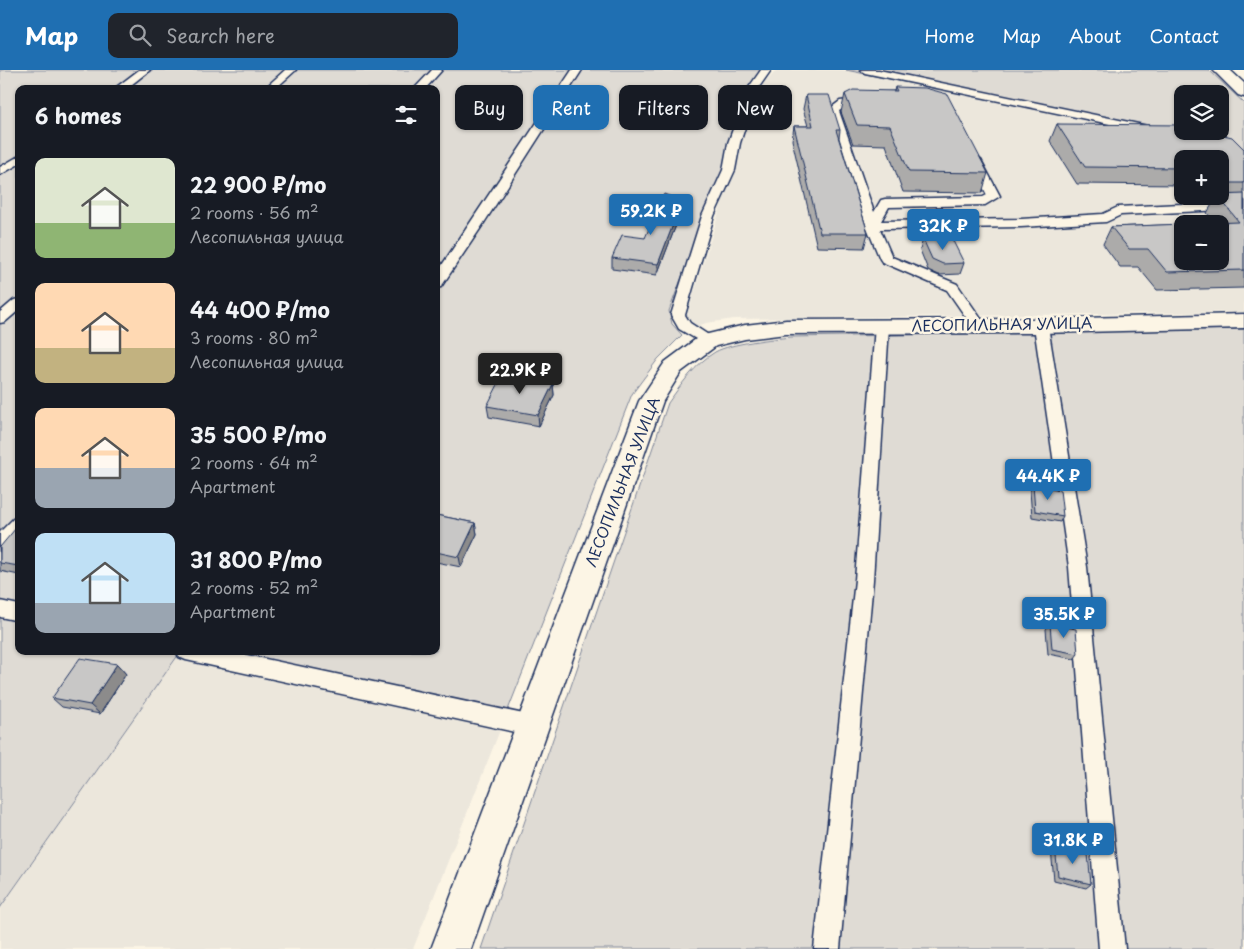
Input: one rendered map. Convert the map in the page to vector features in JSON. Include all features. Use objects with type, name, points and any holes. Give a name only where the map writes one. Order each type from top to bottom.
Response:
[{"type":"street","points":[[1221,70],[1244,92]]},
{"type":"street","name":"ЛЕСОПИЛЬНАЯ УЛИЦА","points":[[451,949],[652,401],[673,367],[708,341],[745,332],[786,327],[1041,326],[1244,321]]},
{"type":"lane","points":[[125,85],[146,70]]},
{"type":"lane","points":[[274,85],[291,70]]},
{"type":"lane","points":[[423,85],[437,70]]},
{"type":"lane","points":[[440,278],[482,218],[577,70]]},
{"type":"lane","points":[[708,341],[684,326],[678,315],[708,216],[729,170],[734,144],[752,90],[766,70]]},
{"type":"lane","points":[[865,70],[1160,131]]},
{"type":"lane","points":[[874,102],[855,101],[838,105],[832,110],[872,225],[887,259],[952,287],[978,326]]},
{"type":"lane","points":[[872,225],[885,203],[985,201],[994,196],[970,152]]},
{"type":"lane","points":[[0,172],[15,162]]},
{"type":"lane","points":[[872,225],[1020,223],[1106,218],[1118,211],[1244,205]]},
{"type":"lane","points":[[0,319],[15,306]]},
{"type":"lane","points":[[827,949],[864,580],[882,326]]},
{"type":"lane","points":[[1041,326],[1078,567],[1112,949]]},
{"type":"lane","points":[[0,544],[15,528]]},
{"type":"lane","points":[[0,609],[15,612]]},
{"type":"lane","points":[[214,655],[533,726]]},
{"type":"shaded area","points":[[0,70],[760,70],[754,85],[718,85],[718,130],[737,130],[669,311],[672,324],[682,335],[658,359],[632,394],[506,715],[246,655],[440,655],[440,85],[15,85],[15,655],[178,655],[0,908]]},
{"type":"shaded area","points":[[776,70],[846,70],[1174,138],[1174,140],[1186,140],[1244,152],[1244,312],[734,319],[706,323],[695,327],[686,318],[745,130],[792,130],[792,85],[762,85]]},
{"type":"shaded area","points":[[846,70],[1209,70],[1225,85],[1174,85],[1174,138]]},
{"type":"shaded area","points":[[1229,89],[1244,103],[1244,152],[1186,140],[1229,140]]},
{"type":"shaded area","points":[[1244,329],[1244,949],[481,949],[668,403],[701,362],[715,352],[731,346],[791,337]]},
{"type":"shaded area","points":[[178,655],[201,655],[506,715],[413,949],[0,949],[0,908]]},
{"type":"building","points":[[895,87],[925,88],[947,94],[988,173],[909,172],[890,126],[857,125],[845,94],[853,90],[897,91]]},
{"type":"building","points":[[806,95],[829,95],[840,130],[836,130],[868,233],[820,233],[794,126],[813,126]]},
{"type":"building","points":[[1057,124],[1174,125],[1174,140],[1229,140],[1229,136],[1244,149],[1244,183],[1229,183],[1229,150],[1174,150],[1174,168],[1085,167]]},
{"type":"building","points":[[664,194],[682,201],[658,264],[612,258],[622,235],[645,238]]},
{"type":"building","points":[[1244,194],[1244,270],[1167,272],[1148,249],[1129,249],[1111,227],[1174,224],[1174,270],[1229,270],[1229,222],[1239,222],[1225,205],[1229,205],[1229,195]]},
{"type":"building","points":[[923,239],[952,239],[964,263],[943,264],[932,259]]},
{"type":"building","points":[[503,375],[553,384],[538,415],[487,406]]},
{"type":"building","points":[[1033,485],[1060,490],[1063,516],[1035,511]]},
{"type":"building","points":[[440,516],[475,523],[459,557],[440,553]]},
{"type":"building","points":[[15,529],[15,565],[0,563],[0,547]]},
{"type":"building","points":[[1050,624],[1076,629],[1078,654],[1052,649]]},
{"type":"building","points":[[80,658],[117,664],[90,705],[52,698]]},
{"type":"building","points":[[1055,846],[1088,854],[1091,884],[1058,876]]}]
